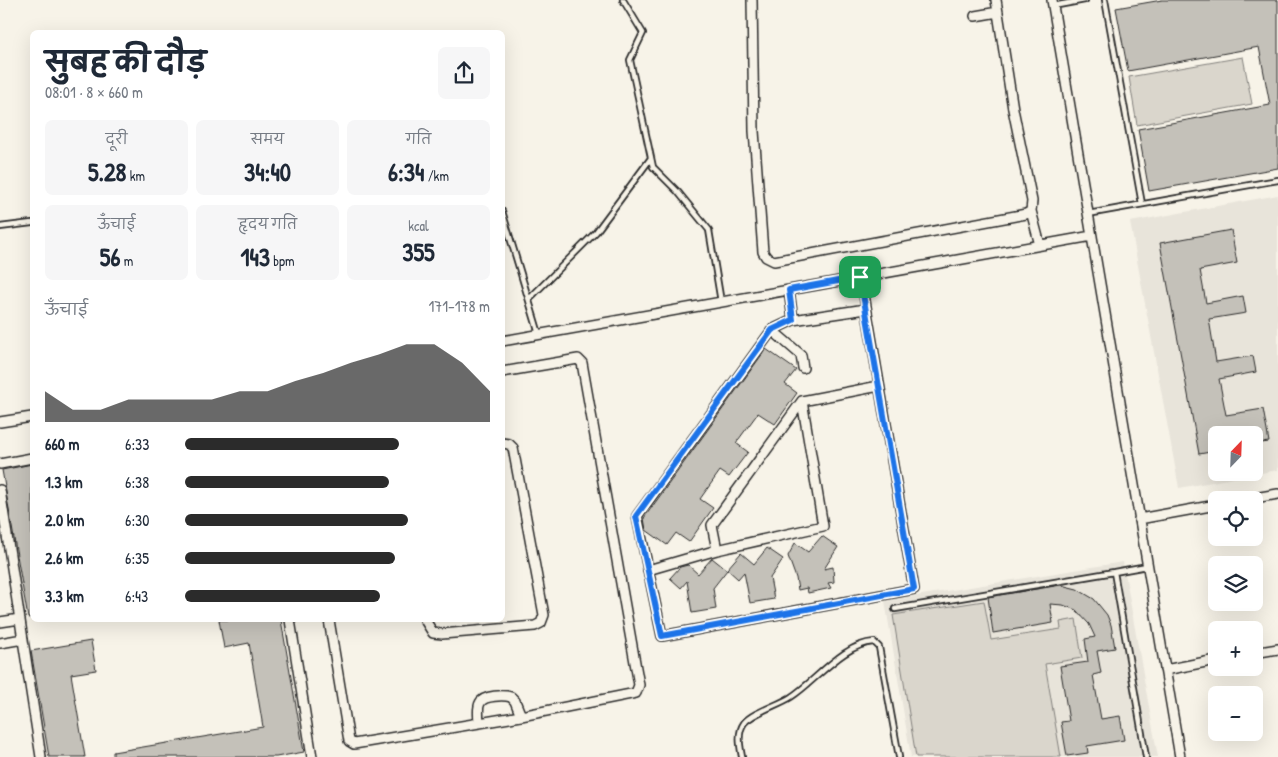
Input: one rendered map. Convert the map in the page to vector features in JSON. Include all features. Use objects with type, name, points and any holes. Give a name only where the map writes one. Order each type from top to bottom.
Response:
[{"type":"street","points":[[752,0],[754,131],[763,252],[766,257],[774,261],[1026,214],[1031,211]]},
{"type":"street","points":[[996,0],[1013,109],[1032,201],[1031,211],[1040,245]]},
{"type":"street","points":[[1052,3],[1180,757]]},
{"type":"street","points":[[975,16],[998,12]]},
{"type":"street","points":[[505,340],[1092,236]]},
{"type":"street","points":[[860,277],[866,309],[914,589],[662,636],[636,516],[772,330],[793,320],[866,309]]},
{"type":"street","points":[[789,290],[793,320]]},
{"type":"street","points":[[772,330],[801,355],[804,368]]},
{"type":"street","points":[[329,622],[350,742],[358,745],[633,695],[637,692],[639,685],[582,363],[578,360],[505,372]]},
{"type":"street","points":[[717,550],[712,525],[802,401],[879,386]]},
{"type":"street","points":[[648,570],[717,550],[823,526],[802,401]]},
{"type":"street","points":[[0,422],[30,417]]},
{"type":"street","points":[[426,622],[433,633],[442,634],[535,626],[542,623],[544,615],[513,448],[505,443]]},
{"type":"street","points":[[0,464],[30,458]]},
{"type":"street","points":[[0,490],[41,757]]},
{"type":"street","points":[[1263,497],[1278,494]]},
{"type":"street","points":[[1140,519],[1208,506]]},
{"type":"street","points":[[0,622],[20,619]]},
{"type":"street","points":[[290,622],[312,757]]},
{"type":"street","points":[[0,644],[23,639]]},
{"type":"street","points":[[1263,652],[1278,649]]},
{"type":"street","points":[[1165,670],[1208,662]]},
{"type":"street","points":[[479,723],[480,702],[490,698],[511,697],[515,701],[521,716]]},
{"type":"lane","points":[[623,0],[642,33],[630,60],[653,167],[678,192],[709,230],[721,302]]},
{"type":"lane","points":[[1052,3],[1085,0]]},
{"type":"lane","points":[[1105,0],[1142,204]]},
{"type":"lane","points":[[529,299],[596,232],[651,158]]},
{"type":"lane","points":[[1088,214],[1278,180]]},
{"type":"lane","points":[[505,221],[539,334]]},
{"type":"lane","points":[[0,227],[30,223]]},
{"type":"lane","points":[[894,610],[1148,566]]},
{"type":"lane","points":[[1114,572],[1146,757]]},
{"type":"lane","points":[[742,757],[740,731],[744,723],[791,697],[859,644],[874,642],[879,647],[899,757]]},
{"type":"shaded area","points":[[1243,57],[1252,104],[1137,125],[1129,77]]},
{"type":"shaded area","points":[[1278,195],[1278,470],[1263,473],[1263,426],[1208,426],[1208,481],[1218,481],[1179,488],[1130,222]]},
{"type":"shaded area","points":[[1123,562],[1158,757],[911,757],[885,601]]},
{"type":"shaded area","points":[[984,601],[991,640],[1061,629],[1060,622],[1076,619],[1082,658],[1045,664],[1061,757],[916,757],[893,615]]},
{"type":"building","points":[[1162,0],[1278,0],[1278,168],[1149,191],[1138,129],[1270,105],[1259,47],[1128,71],[1116,8]]},
{"type":"building","points":[[1231,230],[1237,263],[1200,270],[1206,303],[1243,296],[1246,313],[1209,319],[1216,362],[1253,356],[1256,372],[1219,379],[1226,415],[1263,409],[1269,442],[1263,443],[1263,426],[1208,426],[1208,452],[1199,454],[1160,243]]},
{"type":"building","points":[[766,349],[796,370],[785,384],[797,393],[775,424],[758,413],[736,443],[748,452],[729,477],[720,471],[700,499],[713,508],[689,542],[676,533],[667,545],[646,530],[644,518]]},
{"type":"building","points":[[30,464],[30,618],[28,618],[2,470]]},
{"type":"building","points":[[822,536],[838,547],[824,569],[833,567],[834,582],[828,583],[831,588],[808,593],[807,588],[798,590],[788,556],[795,543],[808,552]]},
{"type":"building","points":[[767,548],[783,559],[770,578],[774,599],[750,603],[744,572],[738,579],[727,569],[741,553],[754,564]]},
{"type":"building","points":[[712,558],[727,570],[713,588],[716,609],[692,613],[687,581],[681,588],[670,578],[680,567],[688,565],[698,574]]},
{"type":"building","points":[[1061,585],[1077,589],[1094,599],[1107,615],[1111,625],[1115,648],[1097,651],[1101,673],[1093,675],[1101,719],[1120,716],[1124,740],[1087,746],[1088,753],[1067,756],[1061,722],[1069,721],[1060,666],[1088,662],[1085,639],[1095,637],[1089,624],[1076,610],[1063,605],[1050,604],[1053,623],[993,633],[988,597]]},
{"type":"building","points":[[219,622],[281,622],[304,752],[276,757],[113,757],[113,752],[263,727],[249,643],[224,648]]},
{"type":"building","points":[[91,641],[96,670],[71,674],[85,757],[49,757],[31,651]]},
{"type":"route","points":[[860,277],[914,589],[662,636],[636,516],[772,330],[793,320],[789,290],[860,277]]}]
